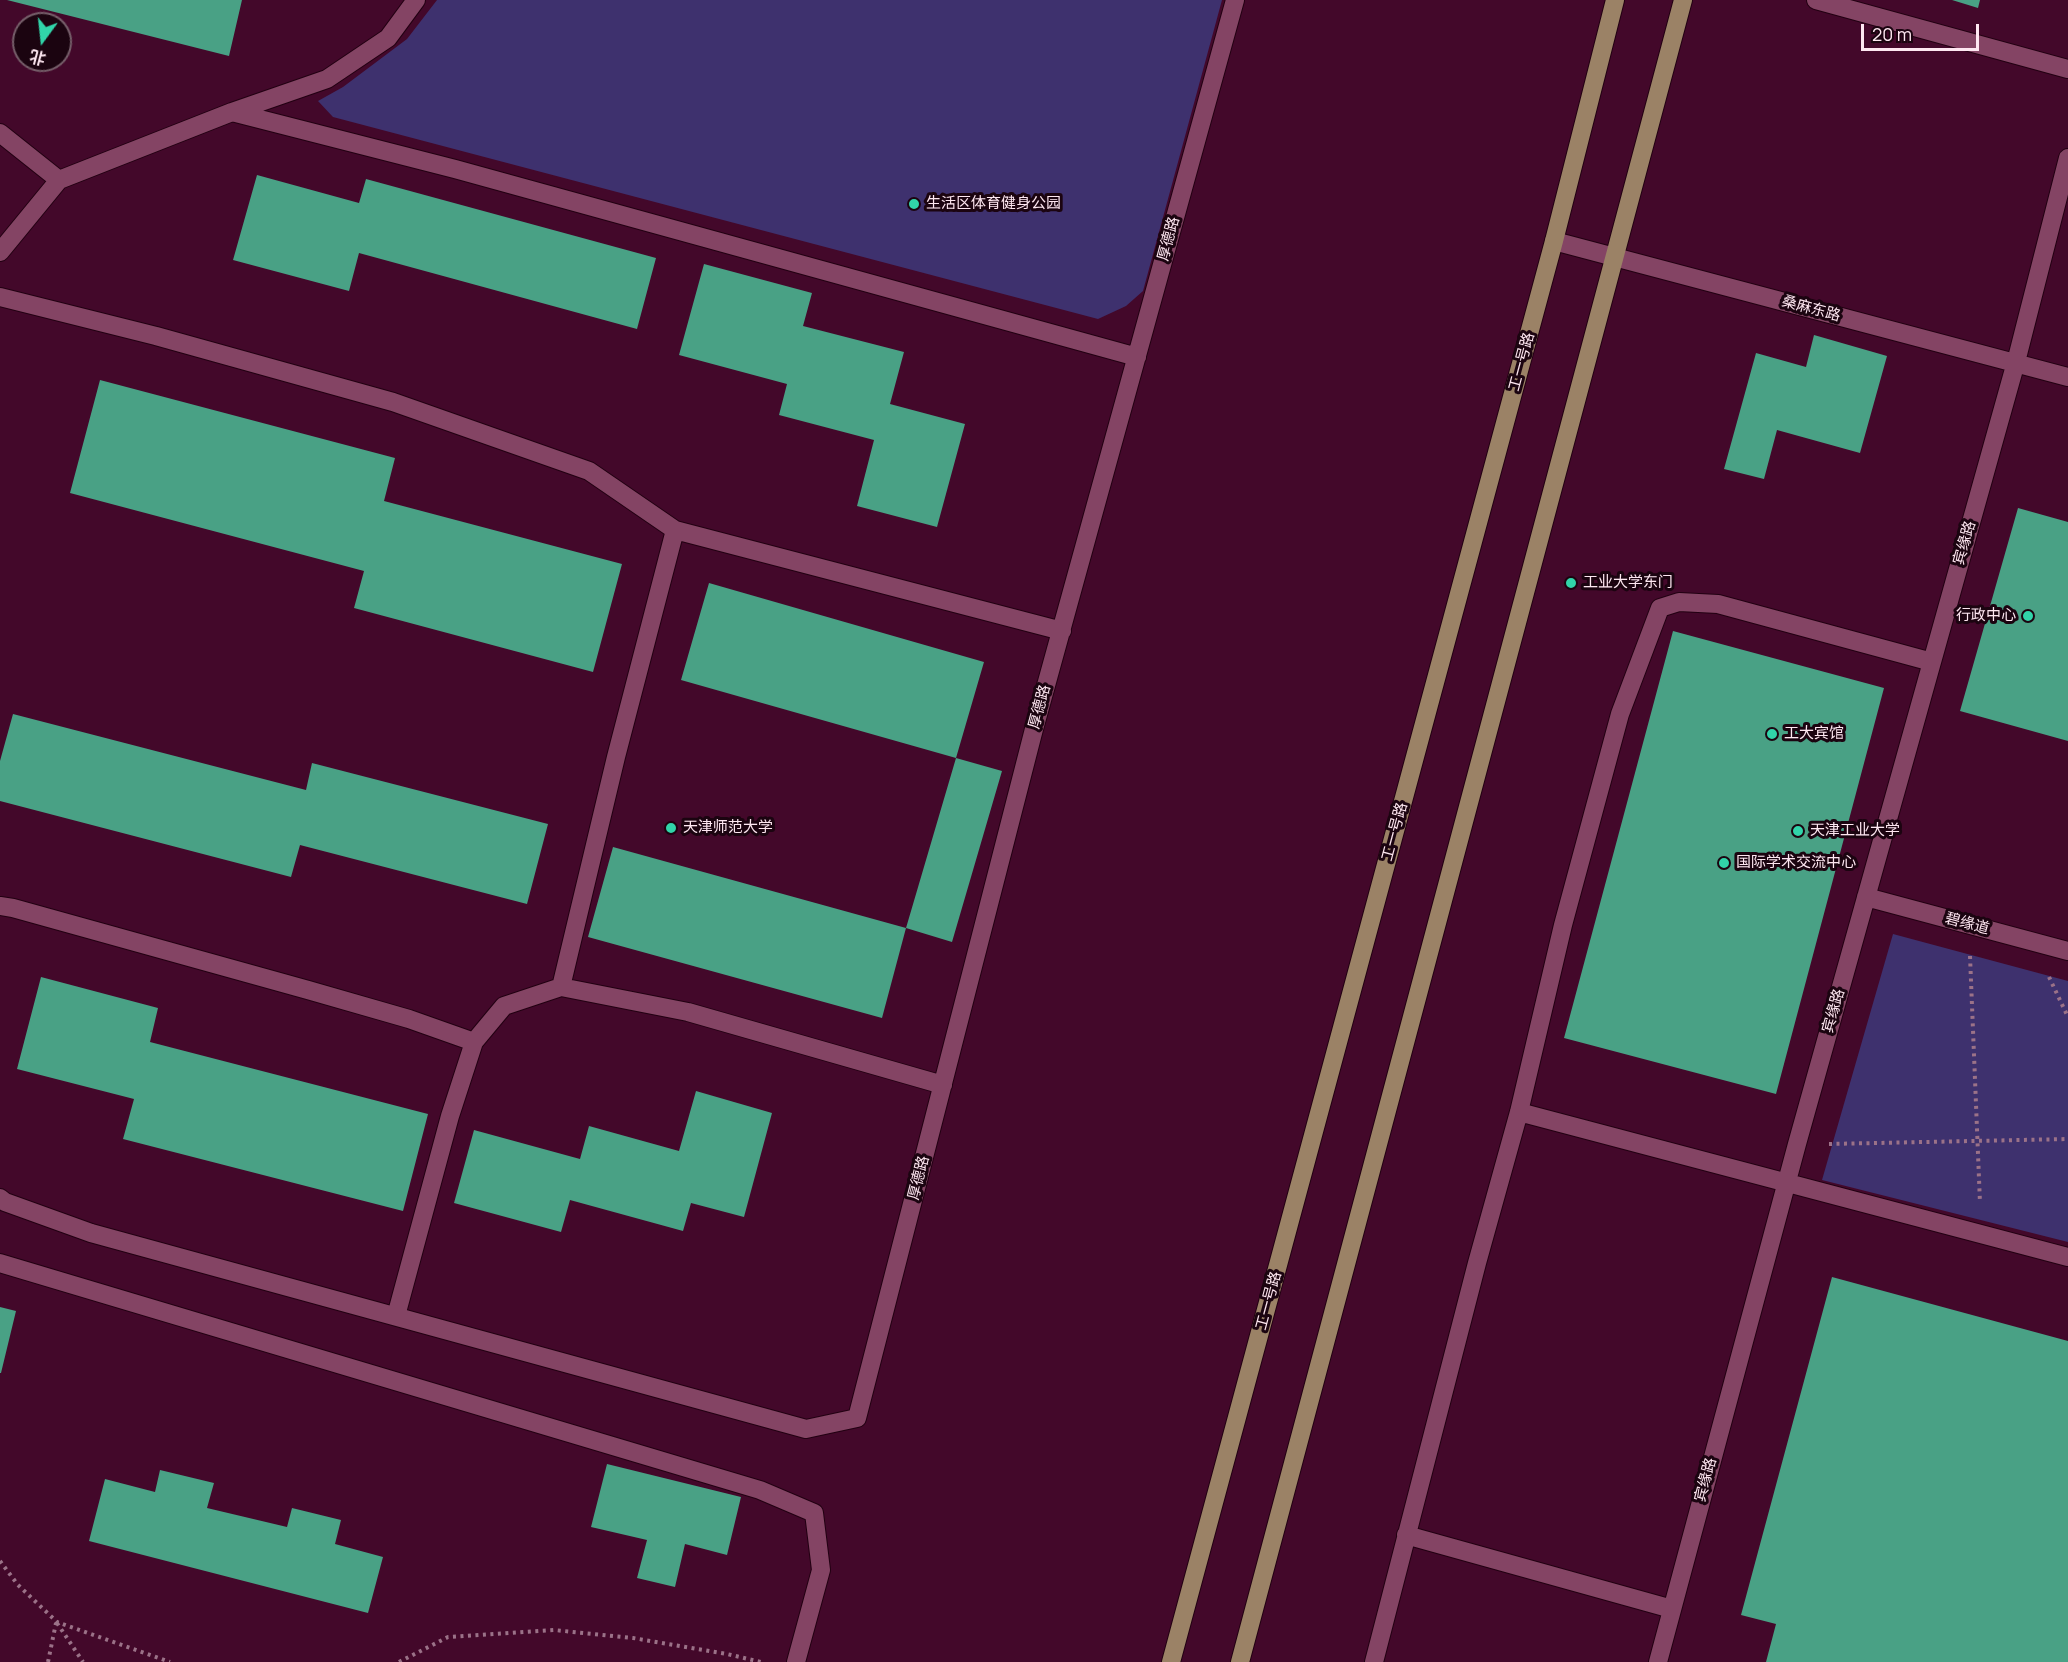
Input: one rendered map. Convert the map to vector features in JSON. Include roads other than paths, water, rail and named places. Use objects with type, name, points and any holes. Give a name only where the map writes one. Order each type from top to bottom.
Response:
[{"type":"main road","name":"工一号路","points":[[1171,1662],[1554,241],[1615,0]]},
{"type":"main road","points":[[1240,1662],[1683,0]]},
{"type":"street","points":[[0,252],[59,180],[232,112],[327,79],[388,38],[416,0]]},
{"type":"street","name":"厚德路","points":[[396,1316],[806,1429],[857,1418],[1034,729],[1235,0]]},
{"type":"street","points":[[1816,0],[2068,69]]},
{"type":"street","points":[[232,112],[466,172],[1137,357]]},
{"type":"street","points":[[0,133],[59,180]]},
{"type":"street","name":"宾缘路","points":[[1658,1662],[1797,1144],[2016,362],[2068,158]]},
{"type":"street","name":"桑麻东路","points":[[1554,241],[2068,376]]},
{"type":"street","points":[[0,297],[156,336],[393,402],[589,471],[675,530],[1062,631]]},
{"type":"street","points":[[561,987],[616,757],[675,530]]},
{"type":"street","points":[[1374,1662],[1477,1263],[1519,1112],[1563,925],[1620,714],[1660,608],[1678,602],[1718,604],[1932,662]]},
{"type":"street","name":"碧缘道","points":[[1866,897],[2068,951]]},
{"type":"street","points":[[0,906],[308,990],[409,1019],[474,1042]]},
{"type":"street","points":[[0,1198],[5,1202],[91,1233],[396,1316],[450,1116],[474,1042],[504,1006],[561,987],[688,1012],[943,1085]]},
{"type":"street","points":[[1519,1112],[2068,1257]]},
{"type":"street","points":[[0,1263],[760,1490],[814,1513],[821,1570],[796,1662]]},
{"type":"street","points":[[1406,1535],[1672,1609]]},
{"type":"place","name":"生活区体育健身公园","points":[[914,204]]},
{"type":"place","name":"工业大学东门","points":[[1571,583]]},
{"type":"place","name":"行政中心","points":[[2028,616]]},
{"type":"place","name":"工大宾馆","points":[[1772,734]]},
{"type":"place","name":"天津师范大学","points":[[671,828]]},
{"type":"place","name":"天津工业大学","points":[[1798,831]]},
{"type":"place","name":"国际学术交流中心","points":[[1724,863]]}]
